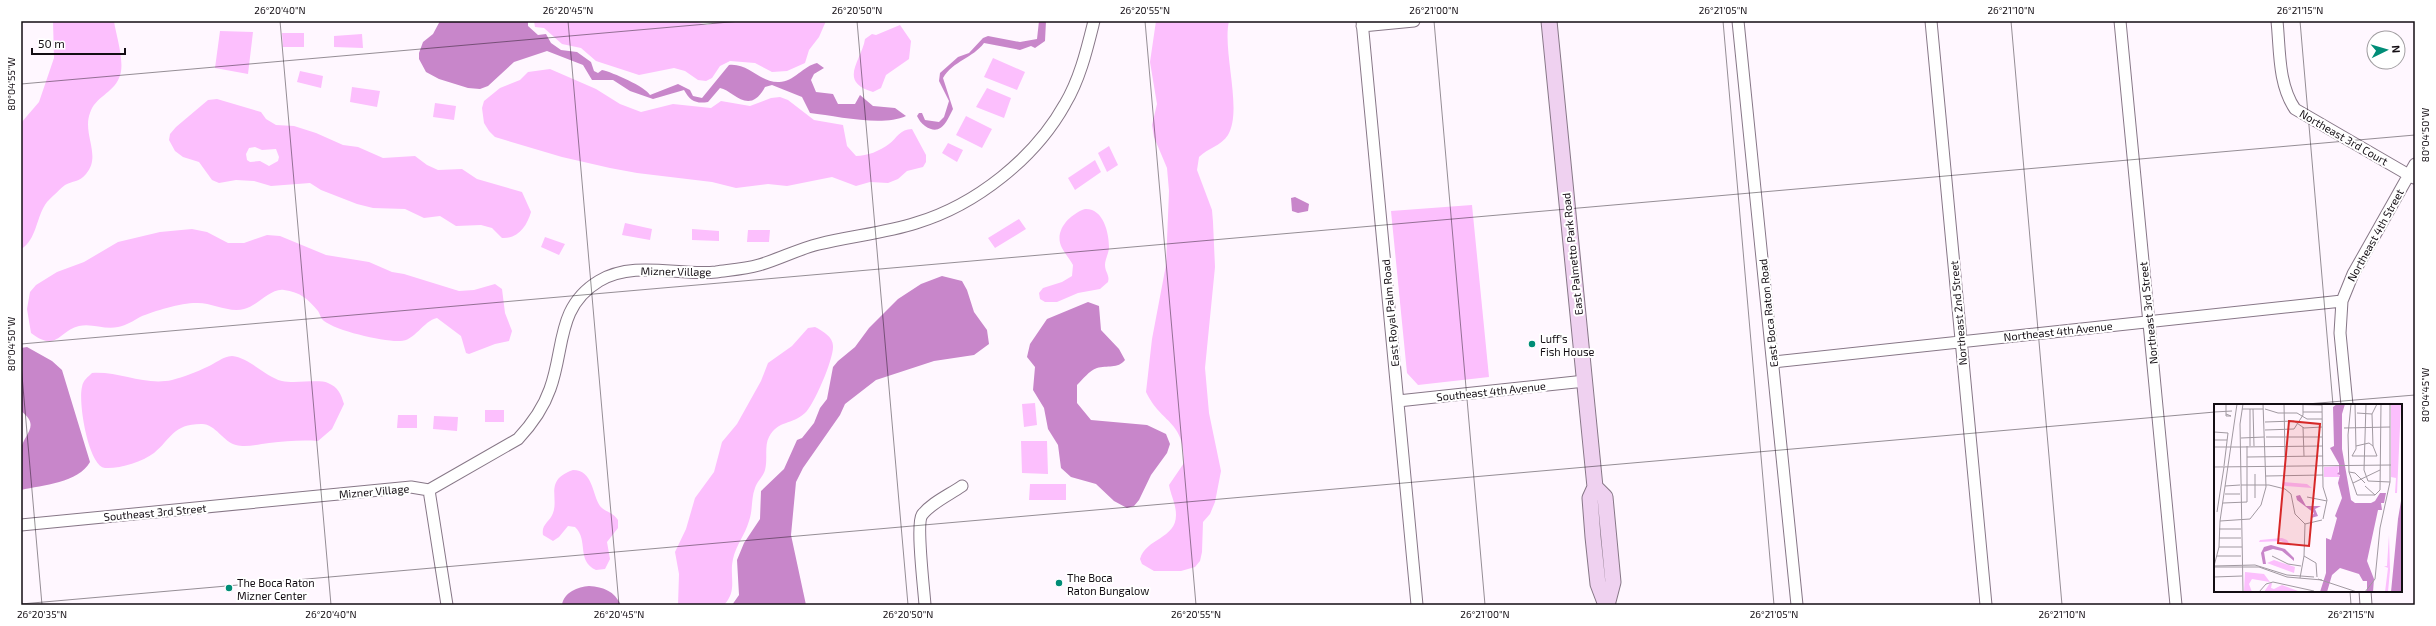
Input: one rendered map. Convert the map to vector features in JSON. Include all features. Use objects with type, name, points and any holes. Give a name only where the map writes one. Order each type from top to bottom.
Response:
[{"type":"main road","name":"East Palmetto Park Road","points":[[1549,21],[1595,487],[1590,498],[1593,537],[1598,584],[1607,605]]},
{"type":"street","name":"Mizner Village","points":[[289,499],[411,487],[429,490],[518,439],[528,428],[544,405],[550,390],[564,325],[570,309],[589,287],[615,274],[631,271],[704,273],[760,265],[782,255],[817,244],[917,223],[950,209],[1001,176],[1019,162],[1042,136],[1066,103],[1087,52],[1094,21]]},
{"type":"street","points":[[1362,24],[1414,21]]},
{"type":"street","name":"East Boca Raton Road","points":[[1738,21],[1798,605]]},
{"type":"street","name":"Northeast 2nd Street","points":[[1931,21],[1986,605]]},
{"type":"street","name":"Northeast 3rd Street","points":[[2120,21],[2176,605]]},
{"type":"street","name":"Northeast 3rd Court","points":[[2277,21],[2283,84],[2287,98],[2295,109],[2412,177]]},
{"type":"street","name":"East Royal Palm Road","points":[[1362,24],[1417,605]]},
{"type":"street","name":"Northeast 4th Street","points":[[2347,404],[2340,333],[2342,301],[2353,274],[2412,177],[2415,164]]},
{"type":"street","name":"Northeast 4th Avenue","points":[[1773,362],[2342,301]]},
{"type":"street","name":"Southeast 4th Avenue","points":[[1398,401],[1585,381]]},
{"type":"street","points":[[925,605],[920,543],[920,517],[928,508],[962,486]]},
{"type":"street","points":[[429,490],[447,605]]},
{"type":"street","name":"Southeast 3rd Street","points":[[21,525],[289,499]]},
{"type":"street","points":[[2365,592],[2366,605]]},
{"type":"shaded area","points":[[53,21],[114,21],[120,50],[121,72],[113,88],[96,103],[90,113],[88,129],[92,160],[90,167],[84,177],[65,185],[47,202],[43,208],[30,240],[21,249],[21,123],[39,102],[54,58]]},
{"type":"shaded area","points":[[440,21],[528,21],[528,26],[538,35],[546,34],[551,43],[561,50],[577,52],[591,62],[594,71],[598,73],[602,70],[607,71],[621,77],[636,84],[650,95],[678,84],[690,90],[693,96],[702,98],[729,65],[742,67],[771,81],[783,82],[807,67],[817,63],[824,68],[814,74],[811,80],[816,92],[833,94],[838,104],[855,104],[860,95],[873,106],[895,108],[906,116],[885,121],[872,121],[810,113],[802,97],[772,85],[765,87],[759,96],[753,100],[747,101],[741,100],[720,88],[708,102],[700,103],[694,101],[684,90],[653,99],[630,91],[613,80],[592,80],[583,65],[547,51],[514,62],[488,86],[480,89],[468,88],[439,79],[426,72],[419,59],[419,53],[423,42],[433,34]]},
{"type":"shaded area","points":[[534,21],[693,21],[707,25],[722,21],[826,21],[819,37],[809,50],[805,63],[787,71],[772,72],[755,63],[730,61],[720,66],[712,78],[706,81],[698,80],[685,71],[674,68],[639,75],[596,61],[581,48],[562,44],[544,28],[535,27]]},
{"type":"shaded area","points":[[1039,21],[1046,21],[1045,41],[1035,48],[1031,46],[1020,50],[984,43],[952,67],[943,78],[953,109],[946,123],[939,129],[935,130],[921,123],[917,116],[919,113],[922,113],[925,120],[939,122],[944,117],[949,101],[939,81],[940,73],[958,57],[969,53],[983,38],[988,36],[1020,42],[1037,39]]},
{"type":"shaded area","points":[[1156,21],[1229,21],[1228,48],[1234,111],[1232,124],[1228,135],[1222,142],[1206,151],[1199,157],[1197,170],[1212,210],[1213,222],[1215,267],[1205,368],[1209,413],[1221,471],[1215,502],[1210,514],[1203,522],[1202,552],[1200,561],[1195,567],[1181,571],[1154,571],[1142,564],[1140,559],[1143,552],[1166,534],[1175,523],[1176,511],[1169,485],[1184,463],[1183,449],[1176,430],[1152,403],[1146,392],[1152,339],[1166,265],[1169,191],[1167,168],[1154,137],[1152,125],[1157,104],[1150,62]]},
{"type":"shaded area","points":[[900,25],[911,41],[909,59],[886,75],[881,88],[873,92],[862,88],[856,82],[854,70],[865,39],[872,34],[876,35]]},
{"type":"shaded area","points":[[220,31],[253,32],[248,74],[215,68]]},
{"type":"shaded area","points":[[282,33],[304,33],[304,47],[283,47]]},
{"type":"shaded area","points":[[362,34],[363,48],[334,47],[334,36]]},
{"type":"shaded area","points":[[993,58],[1025,72],[1017,90],[984,77]]},
{"type":"shaded area","points":[[550,69],[596,89],[620,104],[641,112],[673,104],[711,108],[721,101],[750,106],[771,98],[780,97],[788,100],[814,120],[843,125],[847,146],[856,156],[878,151],[889,144],[904,130],[912,129],[926,155],[926,162],[923,167],[907,171],[898,179],[888,183],[870,182],[856,186],[832,177],[787,186],[768,184],[736,188],[712,182],[637,173],[610,168],[562,157],[495,137],[484,123],[482,108],[484,101],[500,88],[520,80],[528,72]]},
{"type":"shaded area","points":[[300,71],[323,76],[321,88],[297,82]]},
{"type":"shaded area","points":[[352,87],[380,91],[377,107],[350,102]]},
{"type":"shaded area","points":[[987,88],[1011,98],[1004,118],[976,107]]},
{"type":"shaded area","points":[[217,99],[261,112],[266,119],[276,125],[294,126],[316,133],[343,145],[358,147],[383,158],[415,156],[427,165],[438,170],[462,169],[477,179],[522,192],[531,212],[521,231],[508,238],[502,238],[492,228],[481,225],[456,226],[440,216],[424,218],[405,209],[373,208],[357,204],[321,190],[310,183],[271,186],[254,181],[236,180],[219,183],[212,180],[199,162],[183,157],[175,151],[169,140],[170,134],[176,127],[208,100]],"holes":[[[255,147],[262,150],[276,149],[279,157],[278,161],[269,166],[260,161],[250,162],[247,160],[246,154],[249,148]]]},
{"type":"shaded area","points":[[435,103],[456,106],[454,120],[433,117]]},
{"type":"shaded area","points":[[966,116],[992,129],[982,148],[956,135]]},
{"type":"shaded area","points":[[948,143],[963,150],[957,162],[942,153]]},
{"type":"shaded area","points":[[1109,146],[1118,165],[1107,172],[1098,153]]},
{"type":"shaded area","points":[[1095,160],[1101,172],[1075,190],[1068,178]]},
{"type":"shaded area","points":[[1295,197],[1309,204],[1308,211],[1298,213],[1292,211],[1291,198]]},
{"type":"shaded area","points":[[1472,205],[1489,377],[1418,385],[1407,373],[1391,211]]},
{"type":"shaded area","points":[[1085,209],[1096,212],[1101,217],[1106,228],[1109,247],[1105,265],[1108,282],[1100,289],[1078,293],[1057,302],[1045,302],[1040,299],[1039,293],[1043,288],[1062,282],[1072,276],[1073,265],[1062,248],[1060,235],[1064,224],[1079,211]]},
{"type":"shaded area","points":[[1019,219],[1026,229],[995,248],[988,238]]},
{"type":"shaded area","points":[[625,223],[652,229],[650,240],[622,235]]},
{"type":"shaded area","points":[[192,229],[207,232],[228,243],[244,243],[267,235],[280,236],[326,255],[369,262],[392,272],[404,274],[459,291],[474,290],[495,284],[502,289],[505,313],[512,331],[509,341],[495,344],[469,354],[466,353],[461,336],[437,318],[427,323],[415,335],[405,340],[393,341],[372,338],[330,325],[321,318],[318,311],[311,303],[295,292],[284,290],[279,290],[269,294],[244,309],[232,310],[202,303],[190,303],[153,312],[118,327],[108,328],[89,325],[79,326],[73,328],[53,341],[40,339],[31,333],[27,309],[30,292],[36,285],[57,272],[84,262],[118,242],[160,232]]},
{"type":"shaded area","points":[[692,229],[719,231],[719,241],[692,240]]},
{"type":"shaded area","points":[[748,230],[770,230],[769,242],[747,242]]},
{"type":"shaded area","points":[[545,237],[565,244],[559,255],[541,247]]},
{"type":"shaded area","points":[[942,276],[962,281],[967,290],[974,312],[987,330],[989,344],[974,355],[934,361],[876,380],[845,404],[840,415],[803,468],[796,482],[791,535],[806,605],[732,605],[739,595],[737,560],[744,543],[760,519],[761,491],[784,469],[797,440],[802,438],[814,423],[820,408],[827,399],[833,367],[855,347],[869,328],[898,299],[921,284]]},
{"type":"shaded area","points":[[1088,302],[1099,306],[1101,330],[1119,349],[1125,360],[1119,365],[1097,368],[1089,373],[1077,385],[1077,403],[1091,420],[1147,425],[1166,434],[1170,444],[1167,453],[1151,475],[1139,500],[1134,506],[1127,508],[1114,501],[1096,484],[1071,477],[1061,468],[1058,445],[1048,429],[1044,408],[1033,390],[1035,367],[1027,357],[1030,344],[1047,319]]},
{"type":"shaded area","points":[[815,327],[824,332],[833,343],[827,370],[813,401],[805,413],[800,417],[781,425],[769,437],[765,470],[755,488],[749,521],[733,559],[731,594],[724,605],[678,605],[679,574],[675,552],[686,529],[695,498],[714,472],[722,442],[737,424],[761,381],[768,363],[792,346],[808,328]]},
{"type":"shaded area","points":[[27,347],[52,361],[62,370],[90,462],[77,475],[69,479],[21,490],[20,454],[31,426],[27,416],[21,411],[21,348]]},
{"type":"shaded area","points":[[232,356],[239,357],[251,363],[275,379],[287,382],[324,382],[337,389],[344,404],[332,429],[318,441],[287,441],[244,446],[231,443],[211,426],[206,424],[192,425],[178,429],[160,448],[143,459],[130,464],[111,468],[105,468],[99,465],[89,445],[83,418],[81,394],[83,382],[92,373],[112,374],[152,381],[172,380]]},
{"type":"shaded area","points":[[1035,403],[1037,425],[1024,427],[1022,404]]},
{"type":"shaded area","points":[[485,410],[504,410],[504,422],[485,422]]},
{"type":"shaded area","points":[[398,415],[417,415],[417,428],[397,428]]},
{"type":"shaded area","points":[[434,416],[458,417],[457,431],[433,429]]},
{"type":"shaded area","points":[[1021,441],[1047,441],[1048,474],[1022,473]]},
{"type":"shaded area","points":[[573,470],[580,471],[585,474],[600,506],[604,510],[614,515],[618,520],[618,528],[607,542],[610,559],[605,569],[596,570],[586,561],[581,538],[575,527],[568,526],[559,537],[553,541],[543,535],[543,528],[553,513],[554,489],[558,479],[564,474]]},
{"type":"shaded area","points":[[1030,484],[1066,484],[1066,500],[1029,500]]},
{"type":"shaded area","points":[[589,586],[599,587],[612,593],[621,605],[562,605],[563,600],[572,591]]},
{"type":"place","name":"Luff's Fish House","points":[[1532,344]]},
{"type":"place","name":"The Boca Raton Bungalow","points":[[1059,583]]},
{"type":"place","name":"The Boca Raton Mizner Center","points":[[229,588]]}]
